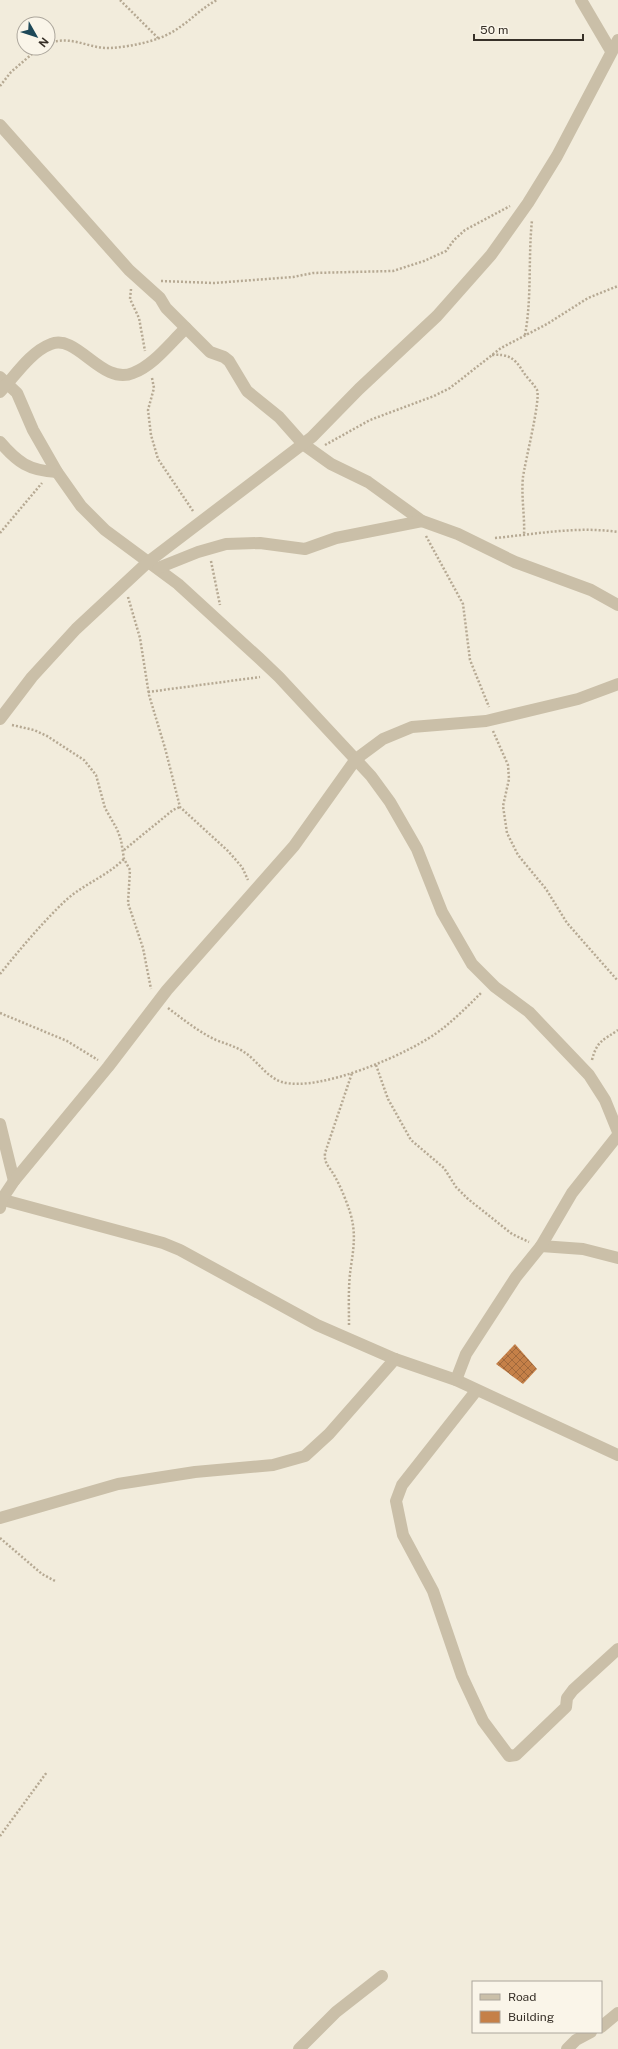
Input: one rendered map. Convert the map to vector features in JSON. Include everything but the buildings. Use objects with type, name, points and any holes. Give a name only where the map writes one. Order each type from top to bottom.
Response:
[{"type":"street","points":[[581,0],[611,51]]},
{"type":"street","points":[[4,722],[52,654],[76,629],[129,581],[153,565],[199,523],[306,447],[437,316],[491,255],[528,203],[553,161],[618,40]]},
{"type":"street","points":[[0,126],[138,280],[160,298],[166,308],[210,352],[224,357],[229,361],[247,391],[279,417],[306,447],[346,473],[368,482],[422,521],[474,542],[522,564],[591,590],[618,605]]},
{"type":"street","points":[[186,328],[145,367],[132,374],[115,374],[60,342],[52,343],[42,348],[3,384],[17,393],[33,430],[56,472],[81,506],[92,518],[105,530],[188,593],[279,677],[371,776],[390,802],[417,849],[442,912],[472,964],[491,984],[529,1012],[589,1075],[605,1100],[618,1132]]},
{"type":"street","points":[[0,442],[21,464],[41,472],[56,472]]},
{"type":"street","points":[[153,565],[226,544],[250,542],[305,549],[336,538],[422,521]]},
{"type":"street","points":[[618,684],[578,699],[490,720],[412,727],[383,738],[356,759],[294,846],[252,892],[158,1001],[108,1067],[14,1181],[1,1202],[163,1243],[180,1250],[317,1325],[349,1337],[395,1359],[456,1380],[476,1391],[618,1456]]},
{"type":"street","points":[[0,1124],[14,1181]]},
{"type":"street","points":[[456,1380],[466,1354],[516,1277],[541,1246],[572,1193],[618,1135]]},
{"type":"street","points":[[541,1246],[583,1249],[618,1258]]},
{"type":"street","points":[[0,1518],[118,1484],[195,1472],[273,1465],[305,1456],[330,1434],[395,1359]]},
{"type":"street","points":[[476,1391],[402,1485],[396,1501],[403,1535],[433,1591],[462,1676],[483,1721],[509,1756],[516,1755],[566,1707],[567,1698],[573,1690],[618,1650]]},
{"type":"street","points":[[299,2049],[336,2012],[382,1976]]},
{"type":"street","points":[[602,2026],[618,2013]]},
{"type":"street","points":[[567,2049],[576,2040],[588,2033]]},
{"type":"path","points":[[120,0],[158,38]]},
{"type":"path","points":[[56,41],[75,40],[109,48],[133,46],[158,38],[179,28],[217,0]]},
{"type":"path","points":[[0,86],[11,72],[30,56]]},
{"type":"path","points":[[199,523],[187,500],[172,481],[158,459],[151,435],[148,410],[154,384],[145,367],[145,352],[139,318],[129,296],[132,286],[138,280],[214,283],[293,277],[313,273],[393,272],[446,251],[454,240],[465,230],[511,204]]},
{"type":"path","points":[[525,335],[531,290],[529,267],[532,216]]},
{"type":"path","points":[[306,447],[333,441],[385,414],[450,388],[490,355],[547,324],[588,298],[618,286]]},
{"type":"path","points":[[490,355],[506,355],[513,358],[537,390],[538,404],[531,430],[523,479],[525,518],[524,536]]},
{"type":"path","points":[[0,533],[43,482],[56,472]]},
{"type":"path","points":[[422,521],[420,527],[463,604],[470,660],[490,720],[508,765],[509,779],[503,806],[507,833],[518,856],[546,889],[567,923],[618,981]]},
{"type":"path","points":[[474,542],[491,538],[524,536],[566,529],[618,532]]},
{"type":"path","points":[[209,549],[225,628]]},
{"type":"path","points":[[129,581],[128,599],[140,638],[148,692],[165,748],[180,807],[228,851],[242,867],[252,892]]},
{"type":"path","points":[[148,692],[246,679],[279,677]]},
{"type":"path","points":[[4,722],[40,733],[84,760],[96,775],[105,808],[117,829],[124,859],[130,870],[128,904],[143,948],[153,996],[207,1035],[242,1050],[273,1078],[282,1082],[308,1084],[352,1073],[376,1065],[410,1050],[442,1030],[491,984]]},
{"type":"path","points":[[123,851],[173,810],[180,807]]},
{"type":"path","points":[[0,974],[37,930],[67,900],[104,876],[124,859]]},
{"type":"path","points":[[0,1013],[67,1041],[108,1067]]},
{"type":"path","points":[[589,1075],[593,1056],[598,1044],[605,1036],[618,1030]]},
{"type":"path","points":[[376,1065],[388,1099],[411,1140],[444,1168],[456,1187],[492,1219],[520,1238],[541,1246]]},
{"type":"path","points":[[349,1337],[351,1266],[354,1253],[354,1237],[350,1212],[334,1174],[324,1162],[325,1153],[352,1073]]},
{"type":"path","points":[[0,1538],[42,1574],[55,1581]]},
{"type":"path","points":[[0,1836],[46,1772]]}]
